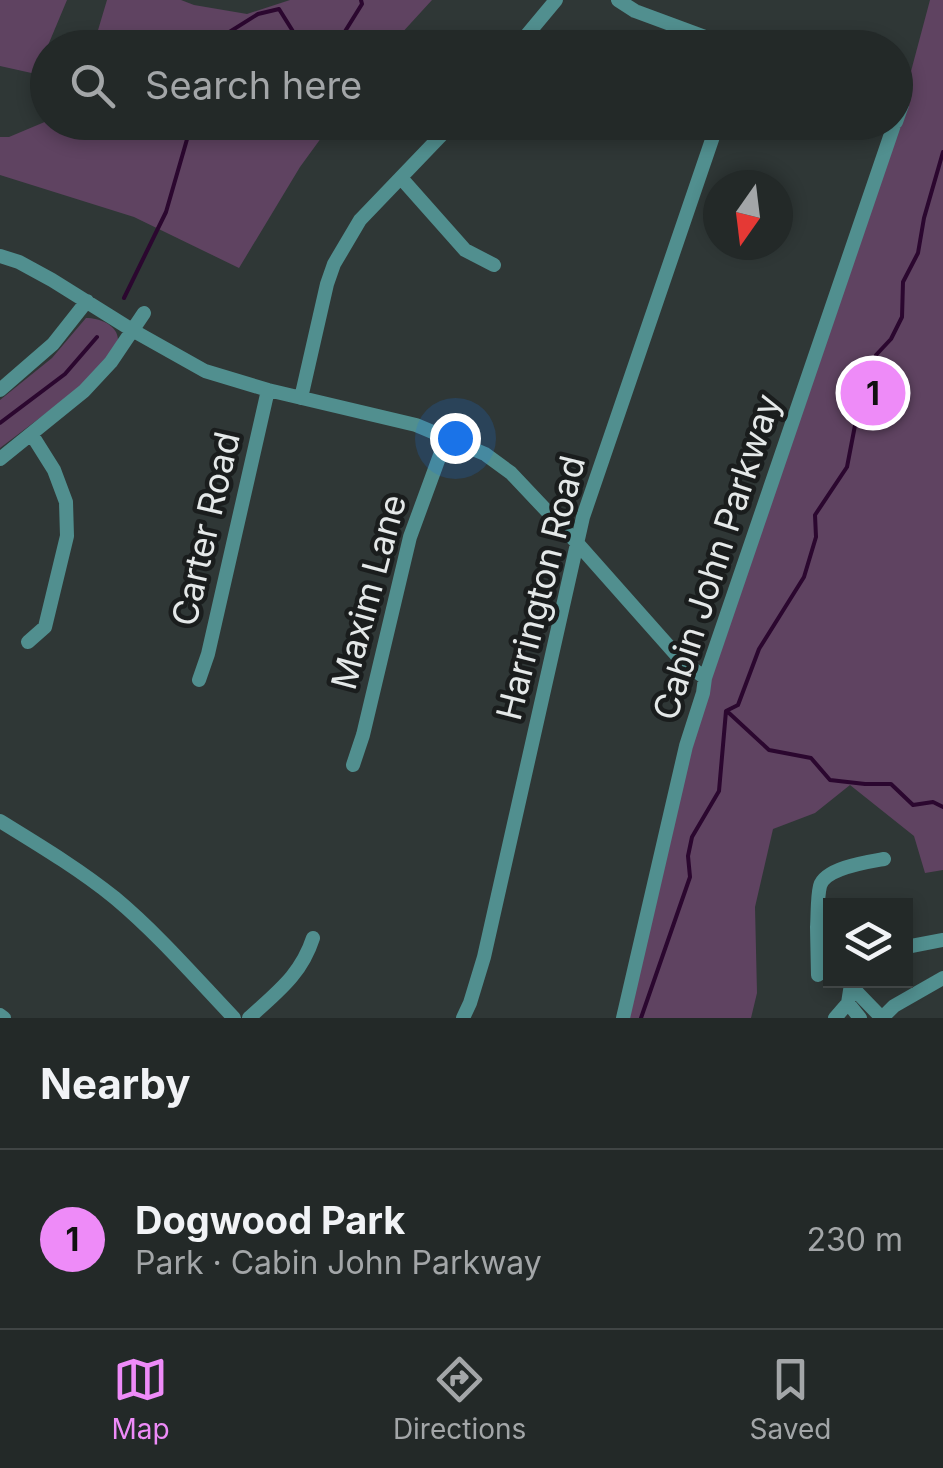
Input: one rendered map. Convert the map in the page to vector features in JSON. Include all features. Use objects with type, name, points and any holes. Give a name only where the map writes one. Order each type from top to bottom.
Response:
[{"type":"street","points":[[531,30],[556,0]]},
{"type":"street","points":[[618,0],[635,11],[686,30]]},
{"type":"street","points":[[301,398],[334,264],[360,220],[438,140]]},
{"type":"street","name":"Harrington Road","points":[[463,1018],[484,957],[583,516],[712,140]]},
{"type":"street","name":"Cabin John Parkway","points":[[623,1018],[704,678],[890,140]]},
{"type":"street","points":[[402,179],[465,250],[494,265]]},
{"type":"street","points":[[0,256],[19,262],[205,371],[416,425],[486,454],[511,473],[680,659],[704,678]]},
{"type":"street","points":[[0,390],[53,344],[87,301]]},
{"type":"street","points":[[0,459],[84,391],[112,362],[144,313]]},
{"type":"street","name":"Carter Road","points":[[199,680],[268,390]]},
{"type":"street","points":[[28,642],[46,627],[67,536],[66,502],[54,470],[32,436]]},
{"type":"street","name":"Maxim Lane","points":[[353,764],[410,537],[447,436]]},
{"type":"street","points":[[0,821],[115,899],[168,947],[234,1018]]},
{"type":"street","points":[[818,975],[816,926],[820,885],[834,872],[884,859]]},
{"type":"street","points":[[816,926],[823,930]]},
{"type":"street","points":[[249,1018],[299,971],[313,938]]},
{"type":"street","points":[[913,946],[943,940]]},
{"type":"street","points":[[856,988],[882,1018],[894,1006],[943,978]]},
{"type":"street","points":[[835,1018],[848,1003],[851,988]]},
{"type":"street","points":[[848,1003],[860,1018]]},
{"type":"shaded area","points":[[0,0],[67,0],[54,30],[30,30],[30,73],[0,66]]},
{"type":"shaded area","points":[[107,0],[181,0],[247,14],[290,0],[432,0],[405,30],[98,30]]},
{"type":"shaded area","points":[[930,0],[943,0],[943,870],[925,873],[914,836],[850,785],[815,813],[773,829],[755,907],[757,993],[751,1018],[623,1018],[686,746],[890,140],[913,140],[913,64]]},
{"type":"shaded area","points":[[30,128],[30,140],[320,140],[239,268],[134,217],[0,175],[0,137]]},
{"type":"shaded area","points":[[86,318],[114,329],[117,346],[78,389],[0,448],[0,400],[52,358]]},
{"type":"waterway","points":[[346,30],[361,0]]},
{"type":"waterway","points":[[233,30],[258,14],[279,9],[292,30]]},
{"type":"waterway","points":[[124,298],[166,212],[187,140]]},
{"type":"waterway","points":[[641,1018],[690,877],[688,856],[692,837],[719,791],[726,711],[738,705],[759,649],[804,577],[816,537],[815,515],[847,467],[857,415],[873,397],[876,355],[891,339],[902,317],[903,282],[918,253],[943,152]]},
{"type":"waterway","points":[[0,423],[65,374],[97,337]]},
{"type":"waterway","points":[[729,713],[769,750],[811,758],[830,780],[891,784],[913,805],[933,802],[943,807]]},
{"type":"place","name":"Dogwood Park","points":[[873,393]]}]
